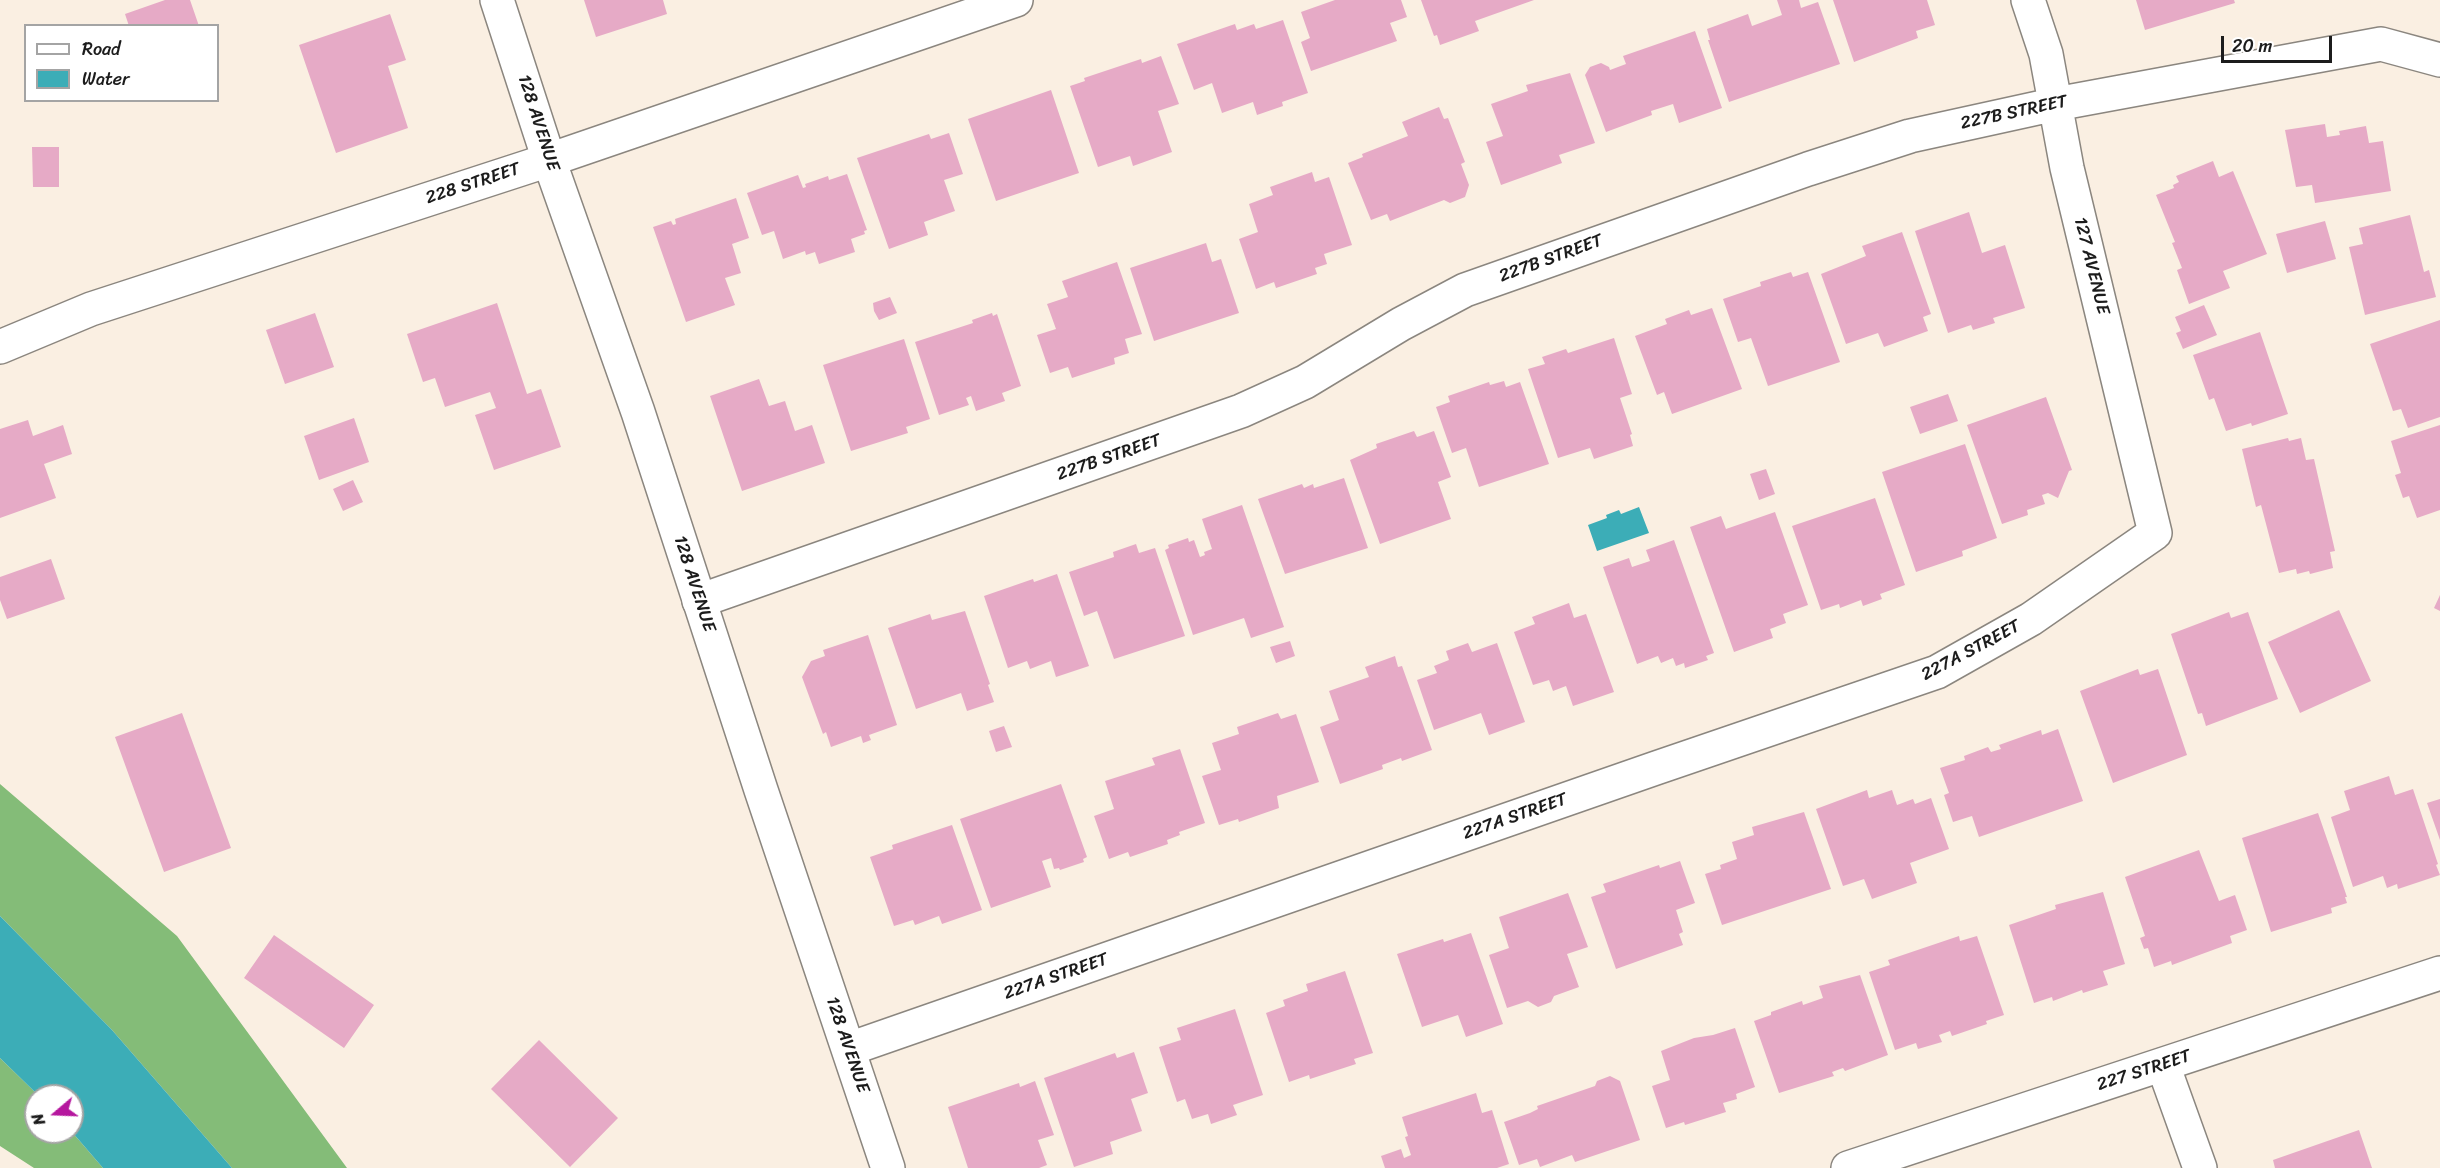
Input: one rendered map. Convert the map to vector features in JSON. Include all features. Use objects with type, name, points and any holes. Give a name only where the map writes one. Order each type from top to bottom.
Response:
[{"type":"street","name":"128 AVENUE","points":[[497,0],[549,160],[638,412],[888,1168]]},
{"type":"street","name":"228 STREET","points":[[0,347],[91,309],[549,160],[1016,0]]},
{"type":"street","name":"127 AVENUE","points":[[2028,0],[2046,54],[2067,168],[2156,533]]},
{"type":"street","name":"227B STREET","points":[[699,601],[1241,411],[1305,382],[1434,305],[1514,272],[1910,136],[2056,104],[2380,44],[2440,60]]},
{"type":"street","name":"227A STREET","points":[[849,1049],[1937,672],[2031,619],[2156,533]]},
{"type":"street","name":"227 STREET","points":[[1848,1168],[2440,973]]},
{"type":"street","points":[[2163,1065],[2200,1168]]},
{"type":"green space","points":[[0,784],[177,936],[347,1168],[232,1168],[112,1030],[0,916]]},
{"type":"green space","points":[[0,1058],[27,1084],[24,1084],[24,1144],[82,1144],[103,1168],[34,1168],[0,1146]]},
{"type":"water","points":[[1639,507],[1649,533],[1597,551],[1588,525],[1607,518],[1606,515],[1619,510],[1621,514]]},
{"type":"water","points":[[0,916],[112,1030],[232,1168],[103,1168],[82,1144],[84,1084],[27,1084],[0,1058]]},
{"type":"building","points":[[165,0],[190,0],[198,24],[128,24],[125,14]]},
{"type":"building","points":[[584,0],[663,0],[667,14],[596,37]]},
{"type":"building","points":[[1335,0],[1401,0],[1407,17],[1390,23],[1397,41],[1311,71],[1301,42],[1310,38],[1301,12]]},
{"type":"building","points":[[1421,0],[1534,0],[1475,21],[1479,31],[1440,45],[1437,35],[1434,36]]},
{"type":"building","points":[[1777,0],[1799,0],[1801,8],[1818,2],[1840,64],[1729,102],[1708,40],[1710,40],[1707,29],[1748,14],[1752,26],[1782,15]]},
{"type":"building","points":[[1833,0],[1927,0],[1935,25],[1916,31],[1918,38],[1854,62]]},
{"type":"building","points":[[2136,0],[2234,0],[2235,3],[2145,30]]},
{"type":"building","points":[[390,14],[406,60],[388,66],[408,128],[336,153],[299,45]]},
{"type":"building","points":[[1283,20],[1308,93],[1282,102],[1283,106],[1257,115],[1253,102],[1222,113],[1212,83],[1194,90],[1177,44],[1235,24],[1237,30],[1254,24],[1256,29]]},
{"type":"building","points":[[1695,31],[1722,108],[1679,123],[1673,104],[1651,111],[1652,115],[1606,132],[1585,75],[1590,67],[1601,63],[1610,70],[1626,64],[1623,56]]},
{"type":"building","points":[[1161,56],[1179,104],[1158,111],[1172,152],[1133,166],[1130,156],[1098,167],[1070,86],[1085,81],[1084,78],[1141,59],[1142,63]]},
{"type":"building","points":[[1570,73],[1595,143],[1559,155],[1562,163],[1501,185],[1486,142],[1503,136],[1491,104],[1528,91],[1526,85]]},
{"type":"building","points":[[1051,90],[1079,173],[996,201],[968,119]]},
{"type":"building","points":[[1439,107],[1444,119],[1448,118],[1465,162],[1461,164],[1469,185],[1465,197],[1450,203],[1444,200],[1390,221],[1387,214],[1371,220],[1348,163],[1363,157],[1362,154],[1408,136],[1402,122]]},
{"type":"building","points":[[2325,124],[2327,137],[2340,135],[2339,131],[2366,126],[2369,143],[2383,141],[2391,191],[2315,203],[2312,185],[2296,187],[2285,130]]},
{"type":"building","points":[[949,133],[963,174],[944,180],[955,211],[924,222],[928,235],[889,249],[857,158],[929,134],[931,139]]},
{"type":"building","points":[[32,147],[59,147],[59,187],[33,187]]},
{"type":"building","points":[[2213,161],[2219,177],[2233,171],[2267,254],[2223,271],[2230,288],[2189,304],[2177,270],[2182,268],[2172,243],[2175,242],[2156,195],[2174,188],[2173,185],[2179,182],[2176,176]]},
{"type":"building","points":[[1312,172],[1315,182],[1329,177],[1352,245],[1324,254],[1327,264],[1315,268],[1317,274],[1276,288],[1274,282],[1256,289],[1239,239],[1258,232],[1249,204],[1273,195],[1270,187]]},
{"type":"building","points":[[847,174],[867,230],[864,231],[865,234],[851,239],[855,252],[819,264],[815,252],[806,255],[805,251],[783,259],[774,231],[762,235],[747,193],[798,175],[803,188],[806,187],[805,184],[828,176],[829,180]]},
{"type":"building","points":[[736,198],[749,238],[732,244],[741,273],[725,278],[735,305],[686,322],[653,227],[671,221],[673,225],[676,224],[675,219]]},
{"type":"building","points":[[1969,212],[1982,253],[2005,245],[2025,308],[1993,318],[1995,323],[1973,330],[1971,325],[1948,333],[1915,231]]},
{"type":"building","points":[[2410,215],[2424,272],[2429,270],[2436,297],[2365,315],[2349,247],[2363,244],[2359,228]]},
{"type":"building","points":[[2325,221],[2336,259],[2287,273],[2276,234]]},
{"type":"building","points":[[1902,232],[1931,314],[1923,317],[1928,331],[1884,347],[1878,333],[1846,344],[1821,274],[1866,256],[1862,246]]},
{"type":"building","points":[[1206,243],[1212,262],[1221,259],[1239,313],[1154,341],[1130,268]]},
{"type":"building","points":[[1117,262],[1142,334],[1125,339],[1129,353],[1114,358],[1115,364],[1072,378],[1068,367],[1050,373],[1037,335],[1056,329],[1047,304],[1068,297],[1062,281]]},
{"type":"building","points":[[1791,272],[1793,277],[1808,272],[1840,362],[1768,386],[1751,338],[1738,342],[1723,299],[1761,286],[1760,282]]},
{"type":"building","points":[[890,297],[897,313],[879,320],[873,303]]},
{"type":"building","points":[[497,303],[527,394],[541,389],[561,447],[494,470],[475,415],[496,408],[490,392],[445,407],[435,378],[423,382],[407,334]]},
{"type":"building","points":[[2204,305],[2217,335],[2183,349],[2176,333],[2181,331],[2175,317]]},
{"type":"building","points":[[1712,308],[1742,389],[1672,414],[1664,392],[1657,395],[1635,336],[1667,324],[1665,319],[1689,310],[1691,315]]},
{"type":"building","points":[[315,313],[334,367],[285,384],[266,330]]},
{"type":"building","points":[[992,313],[993,316],[997,314],[1021,386],[1002,393],[1005,401],[976,411],[971,396],[966,398],[969,405],[939,415],[915,342],[973,323],[972,320]]},
{"type":"building","points":[[2440,320],[2440,417],[2408,428],[2401,409],[2393,411],[2370,344]]},
{"type":"building","points":[[2260,332],[2288,414],[2252,426],[2251,423],[2226,431],[2214,398],[2209,400],[2193,355]]},
{"type":"building","points":[[1614,338],[1632,394],[1620,398],[1632,434],[1630,435],[1633,446],[1594,459],[1590,448],[1558,458],[1528,369],[1545,364],[1542,357],[1566,349],[1568,353]]},
{"type":"building","points":[[904,339],[930,419],[906,427],[908,433],[851,451],[823,365]]},
{"type":"building","points":[[759,379],[769,406],[785,401],[795,431],[812,425],[825,463],[742,491],[710,396]]},
{"type":"building","points":[[1504,381],[1506,387],[1520,382],[1549,464],[1479,487],[1466,448],[1452,453],[1436,407],[1450,402],[1448,396],[1489,382],[1490,385]]},
{"type":"building","points":[[1948,394],[1958,421],[1920,434],[1910,407]]},
{"type":"building","points":[[2046,397],[2072,470],[2069,471],[2058,498],[2048,493],[2042,495],[2045,504],[2027,510],[2028,515],[2002,524],[1967,425]]},
{"type":"building","points":[[354,418],[369,462],[319,480],[304,436]]},
{"type":"building","points":[[28,420],[33,436],[63,425],[72,454],[44,464],[56,498],[0,518],[0,429]]},
{"type":"building","points":[[2440,425],[2440,510],[2417,518],[2409,496],[2403,498],[2395,475],[2401,473],[2391,441]]},
{"type":"building","points":[[1414,431],[1417,437],[1434,431],[1451,477],[1438,482],[1451,519],[1380,544],[1350,460],[1377,448],[1376,444]]},
{"type":"building","points":[[2288,438],[2289,441],[2301,438],[2306,460],[2314,459],[2335,551],[2330,552],[2333,568],[2310,574],[2309,571],[2297,574],[2296,569],[2279,573],[2261,505],[2256,507],[2242,449]]},
{"type":"building","points":[[1965,444],[1997,538],[1962,551],[1963,556],[1916,572],[1882,472]]},
{"type":"building","points":[[1766,469],[1775,494],[1759,500],[1750,474]]},
{"type":"building","points":[[1344,478],[1368,548],[1285,574],[1258,499],[1302,484],[1304,488],[1313,484],[1314,488]]},
{"type":"building","points":[[353,480],[363,502],[343,511],[333,489]]},
{"type":"building","points":[[1875,498],[1905,585],[1880,594],[1882,599],[1863,606],[1861,600],[1840,608],[1839,604],[1821,610],[1792,526]]},
{"type":"building","points":[[1242,505],[1284,627],[1251,638],[1244,618],[1193,635],[1165,550],[1169,548],[1168,545],[1188,538],[1189,542],[1194,540],[1200,557],[1205,555],[1204,552],[1212,549],[1202,519]]},
{"type":"building","points":[[1775,512],[1808,605],[1783,614],[1786,623],[1770,629],[1773,638],[1734,652],[1690,527],[1721,516],[1726,529]]},
{"type":"building","points":[[1674,540],[1714,653],[1706,656],[1708,660],[1685,668],[1684,663],[1676,666],[1673,658],[1661,663],[1658,656],[1637,664],[1603,567],[1629,558],[1632,567],[1650,561],[1646,550]]},
{"type":"building","points":[[1136,544],[1139,553],[1155,548],[1185,636],[1114,659],[1097,611],[1084,616],[1069,572],[1114,557],[1113,552]]},
{"type":"building","points":[[51,559],[65,599],[7,619],[0,600],[0,577]]},
{"type":"building","points":[[1057,574],[1089,666],[1056,677],[1051,661],[1030,669],[1027,661],[1008,668],[984,596],[1033,579],[1034,582]]},
{"type":"building","points":[[2440,595],[2440,611],[2434,608]]},
{"type":"building","points":[[1569,603],[1574,618],[1586,614],[1614,692],[1573,706],[1566,686],[1553,691],[1549,680],[1533,685],[1514,632],[1535,624],[1532,617]]},
{"type":"building","points":[[2339,610],[2371,681],[2300,713],[2268,642]]},
{"type":"building","points":[[965,611],[994,702],[967,711],[961,693],[916,709],[888,628],[930,614],[932,620]]},
{"type":"building","points":[[2229,612],[2231,618],[2248,612],[2278,699],[2206,726],[2202,713],[2198,714],[2171,634]]},
{"type":"building","points":[[868,635],[897,725],[869,735],[871,740],[863,743],[861,736],[831,747],[826,732],[823,734],[802,677],[811,661],[825,656],[823,650]]},
{"type":"building","points":[[1290,641],[1295,656],[1276,663],[1270,647]]},
{"type":"building","points":[[1468,643],[1472,652],[1497,643],[1525,722],[1489,735],[1481,713],[1434,730],[1417,680],[1437,673],[1434,666],[1449,660],[1446,651]]},
{"type":"building","points":[[1395,656],[1398,667],[1402,666],[1432,750],[1402,761],[1401,758],[1382,765],[1383,769],[1340,784],[1320,727],[1339,720],[1329,691],[1369,677],[1365,667]]},
{"type":"building","points":[[2138,669],[2140,675],[2158,669],[2187,755],[2113,783],[2080,691]]},
{"type":"building","points":[[182,713],[231,848],[164,872],[115,737]]},
{"type":"building","points":[[1278,713],[1281,719],[1296,714],[1319,782],[1277,796],[1279,808],[1239,822],[1238,819],[1219,825],[1202,776],[1221,770],[1212,743],[1239,734],[1237,727]]},
{"type":"building","points":[[1004,726],[1012,747],[996,752],[989,731]]},
{"type":"building","points":[[2058,729],[2083,801],[1979,837],[1972,816],[1953,822],[1944,795],[1949,793],[1940,768],[1965,760],[1964,756],[1988,747],[1991,752],[2001,749],[1999,745],[2041,730],[2042,735]]},
{"type":"building","points":[[1180,749],[1205,823],[1179,832],[1180,835],[1167,840],[1168,844],[1130,857],[1128,852],[1109,859],[1094,816],[1114,809],[1105,781],[1155,765],[1152,758]]},
{"type":"building","points":[[2389,776],[2395,795],[2413,789],[2440,875],[2398,889],[2397,884],[2387,888],[2383,876],[2353,887],[2331,817],[2350,810],[2344,791]]},
{"type":"building","points":[[1061,784],[1087,857],[1083,859],[1084,862],[1060,870],[1059,868],[1054,869],[1051,858],[1042,861],[1051,887],[991,908],[960,819]]},
{"type":"building","points":[[1867,790],[1869,798],[1892,790],[1897,805],[1913,799],[1915,804],[1931,798],[1949,849],[1910,863],[1917,883],[1872,899],[1864,879],[1843,886],[1816,809]]},
{"type":"building","points":[[2440,799],[2440,840],[2427,803]]},
{"type":"building","points":[[1804,812],[1831,889],[1722,925],[1705,874],[1721,869],[1720,865],[1737,859],[1732,842],[1754,835],[1752,827]]},
{"type":"building","points":[[2318,813],[2347,897],[2345,897],[2347,903],[2331,908],[2332,913],[2271,932],[2242,838]]},
{"type":"building","points":[[952,825],[982,910],[942,924],[939,916],[915,925],[913,920],[894,926],[870,857],[893,849],[892,845]]},
{"type":"building","points":[[2199,850],[2219,901],[2235,895],[2247,930],[2230,936],[2232,943],[2172,965],[2171,961],[2154,967],[2148,948],[2144,949],[2140,938],[2145,936],[2125,877]]},
{"type":"building","points":[[1680,861],[1695,903],[1676,910],[1683,932],[1679,934],[1683,945],[1616,969],[1591,897],[1606,892],[1603,884],[1659,865],[1660,868]]},
{"type":"building","points":[[2103,892],[2125,964],[2103,971],[2108,985],[2083,993],[2082,990],[2053,1001],[2052,997],[2034,1003],[2009,925],[2056,909],[2055,905]]},
{"type":"building","points":[[1568,893],[1588,947],[1567,954],[1579,987],[1554,996],[1551,1002],[1538,1007],[1528,1001],[1507,1008],[1489,955],[1509,948],[1499,917]]},
{"type":"building","points":[[1471,933],[1503,1024],[1466,1037],[1458,1015],[1422,1027],[1397,954],[1443,939],[1444,942]]},
{"type":"building","points":[[274,935],[374,1005],[344,1048],[244,978]]},
{"type":"building","points":[[1959,936],[1960,941],[1977,936],[2004,1015],[1986,1021],[1987,1024],[1952,1036],[1950,1031],[1939,1035],[1942,1042],[1918,1049],[1916,1043],[1895,1050],[1869,972],[1890,965],[1888,960]]},
{"type":"building","points":[[1345,971],[1373,1053],[1354,1059],[1356,1064],[1310,1079],[1309,1075],[1289,1082],[1266,1013],[1285,1006],[1283,1000],[1308,991],[1306,984]]},
{"type":"building","points":[[1860,975],[1888,1055],[1845,1071],[1843,1068],[1832,1072],[1834,1076],[1779,1093],[1754,1021],[1802,1001],[1803,1005],[1823,998],[1819,986]]},
{"type":"building","points":[[1235,1009],[1263,1095],[1233,1105],[1237,1115],[1211,1124],[1208,1114],[1192,1119],[1185,1099],[1177,1102],[1159,1047],[1181,1040],[1177,1028]]},
{"type":"building","points":[[1735,1028],[1755,1087],[1736,1094],[1737,1099],[1723,1103],[1726,1112],[1685,1125],[1684,1122],[1666,1128],[1652,1086],[1670,1080],[1661,1051],[1694,1038]]},
{"type":"building","points":[[539,1040],[618,1118],[570,1167],[491,1089]]},
{"type":"building","points":[[1134,1052],[1148,1093],[1131,1099],[1142,1131],[1110,1142],[1113,1154],[1074,1167],[1044,1078],[1115,1053],[1117,1058]]},
{"type":"building","points":[[1610,1076],[1620,1081],[1640,1140],[1575,1162],[1572,1155],[1540,1167],[1537,1159],[1519,1165],[1504,1122],[1530,1113],[1538,1109],[1537,1106],[1595,1086],[1597,1081]]},
{"type":"building","points":[[1035,1081],[1054,1135],[1038,1140],[1047,1165],[1039,1168],[968,1168],[948,1107],[1019,1083],[1020,1087]]},
{"type":"building","points":[[1476,1093],[1482,1113],[1492,1110],[1509,1164],[1497,1168],[1385,1168],[1381,1156],[1401,1149],[1404,1158],[1411,1155],[1402,1117]]},
{"type":"building","points":[[2359,1130],[2372,1168],[2275,1168],[2273,1160]]}]
